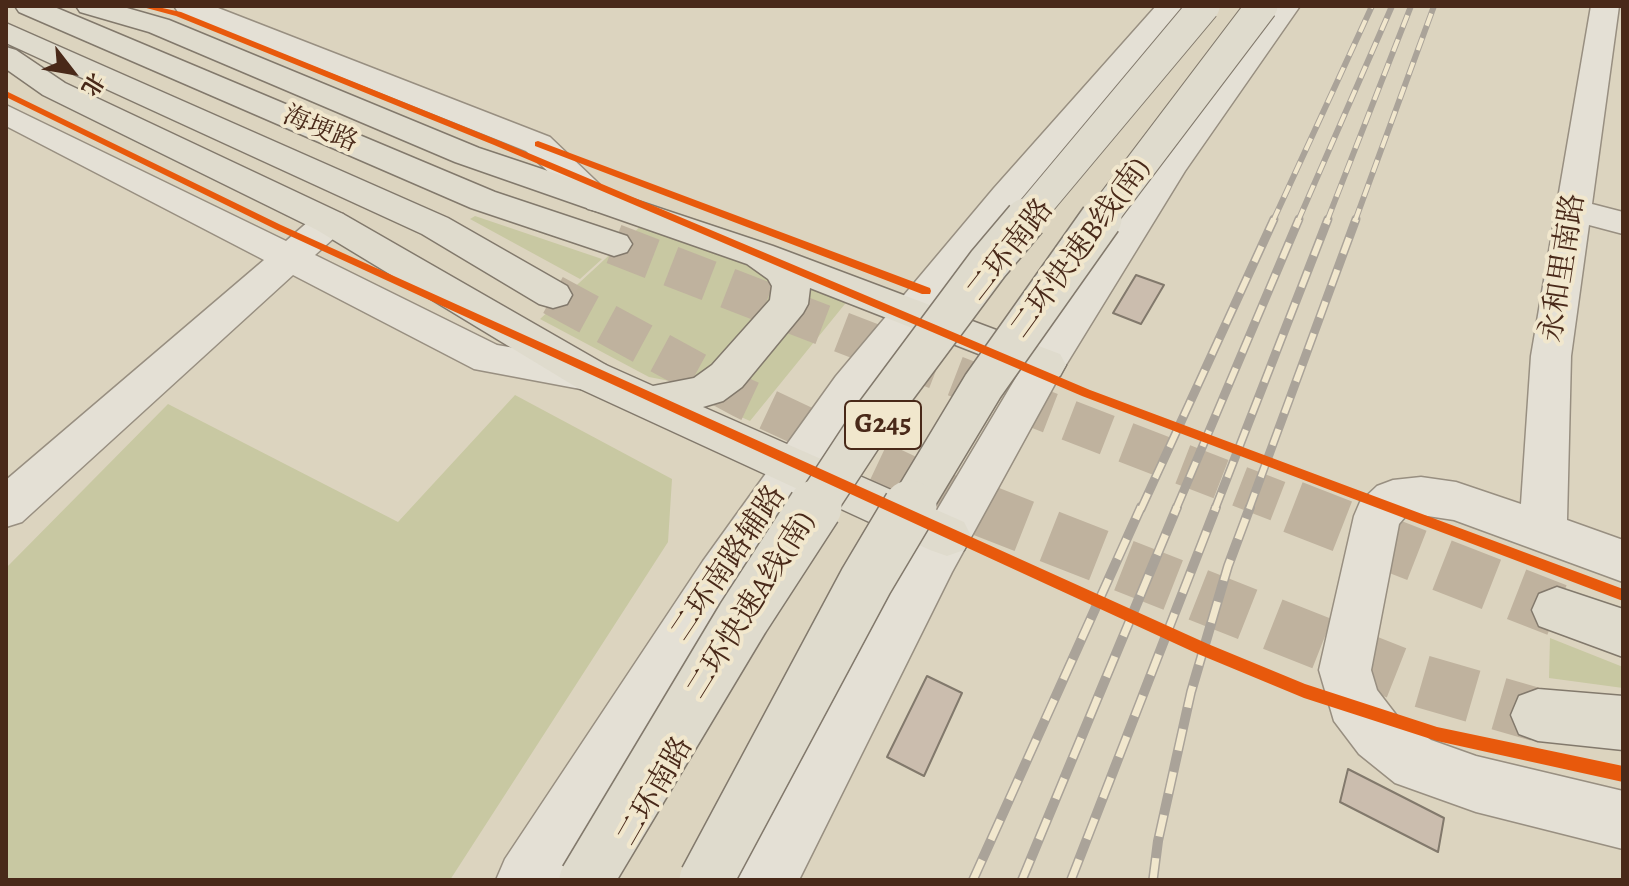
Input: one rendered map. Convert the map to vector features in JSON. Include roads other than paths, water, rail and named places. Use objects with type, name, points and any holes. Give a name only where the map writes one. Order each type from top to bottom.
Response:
[{"type":"main road","name":"海埂路","points":[[29,6],[483,200],[614,244]]},
{"type":"main road","points":[[90,6],[159,26],[467,155],[760,255],[1045,365]]},
{"type":"main road","name":"二环快速A线(南)","points":[[586,880],[743,618],[885,402],[988,264],[1204,6]]},
{"type":"main road","name":"二环南路","points":[[605,880],[711,697],[841,489],[952,329],[1029,228],[1213,6]]},
{"type":"main road","name":"二环南路","points":[[689,880],[771,727],[893,513],[998,347],[1100,206],[1254,6]]},
{"type":"main road","name":"二环快速B线(南)","points":[[706,880],[823,657],[968,409],[1072,257],[1262,6]]},
{"type":"main road","name":"海埂路","points":[[6,32],[435,226],[553,295]]},
{"type":"main road","points":[[6,56],[54,89],[330,222],[591,376],[947,536]]},
{"type":"main road","points":[[647,403],[678,399],[708,390],[727,376],[789,304],[791,286],[782,271],[760,255]]},
{"type":"main road","points":[[1557,610],[1623,633]]},
{"type":"main road","points":[[1538,715],[1623,723]]},
{"type":"street","points":[[188,6],[538,144],[600,201]]},
{"type":"street","name":"二环南路辅路","points":[[526,880],[666,659],[793,468],[909,312],[1171,6]]},
{"type":"street","points":[[767,880],[947,536],[1045,365],[1169,170],[1286,6]]},
{"type":"street","name":"永和里南路","points":[[1543,532],[1551,356],[1605,6]]},
{"type":"street","points":[[6,114],[488,358],[591,376]]},
{"type":"street","points":[[1573,210],[1623,223]]},
{"type":"street","points":[[6,508],[330,222]]},
{"type":"street","points":[[1623,561],[1456,501],[1421,496],[1393,499],[1377,516],[1345,670],[1353,703],[1378,735],[1415,763],[1476,784],[1623,820]]},
{"type":"tunnel","points":[[614,244],[1298,509]]},
{"type":"tunnel","points":[[553,295],[743,398],[979,509]]},
{"type":"tunnel","points":[[975,507],[1407,677],[1538,715]]},
{"type":"tunnel","points":[[1293,507],[1557,610]]},
{"type":"railway","points":[[1273,221],[1372,6]]},
{"type":"railway","points":[[1298,221],[1392,6]]},
{"type":"railway","points":[[1327,221],[1411,6]]},
{"type":"railway","points":[[1355,221],[1434,6]]},
{"type":"railway","points":[[1141,509],[1274,219]]},
{"type":"railway","points":[[1176,509],[1299,219]]},
{"type":"railway","points":[[1215,509],[1328,219]]},
{"type":"railway","points":[[1249,509],[1356,219]]},
{"type":"railway","points":[[973,880],[1141,507]]},
{"type":"railway","points":[[1022,880],[1177,507]]},
{"type":"railway","points":[[1071,880],[1216,507]]},
{"type":"railway","points":[[1153,880],[1158,841],[1191,692],[1228,566],[1250,507]]}]
